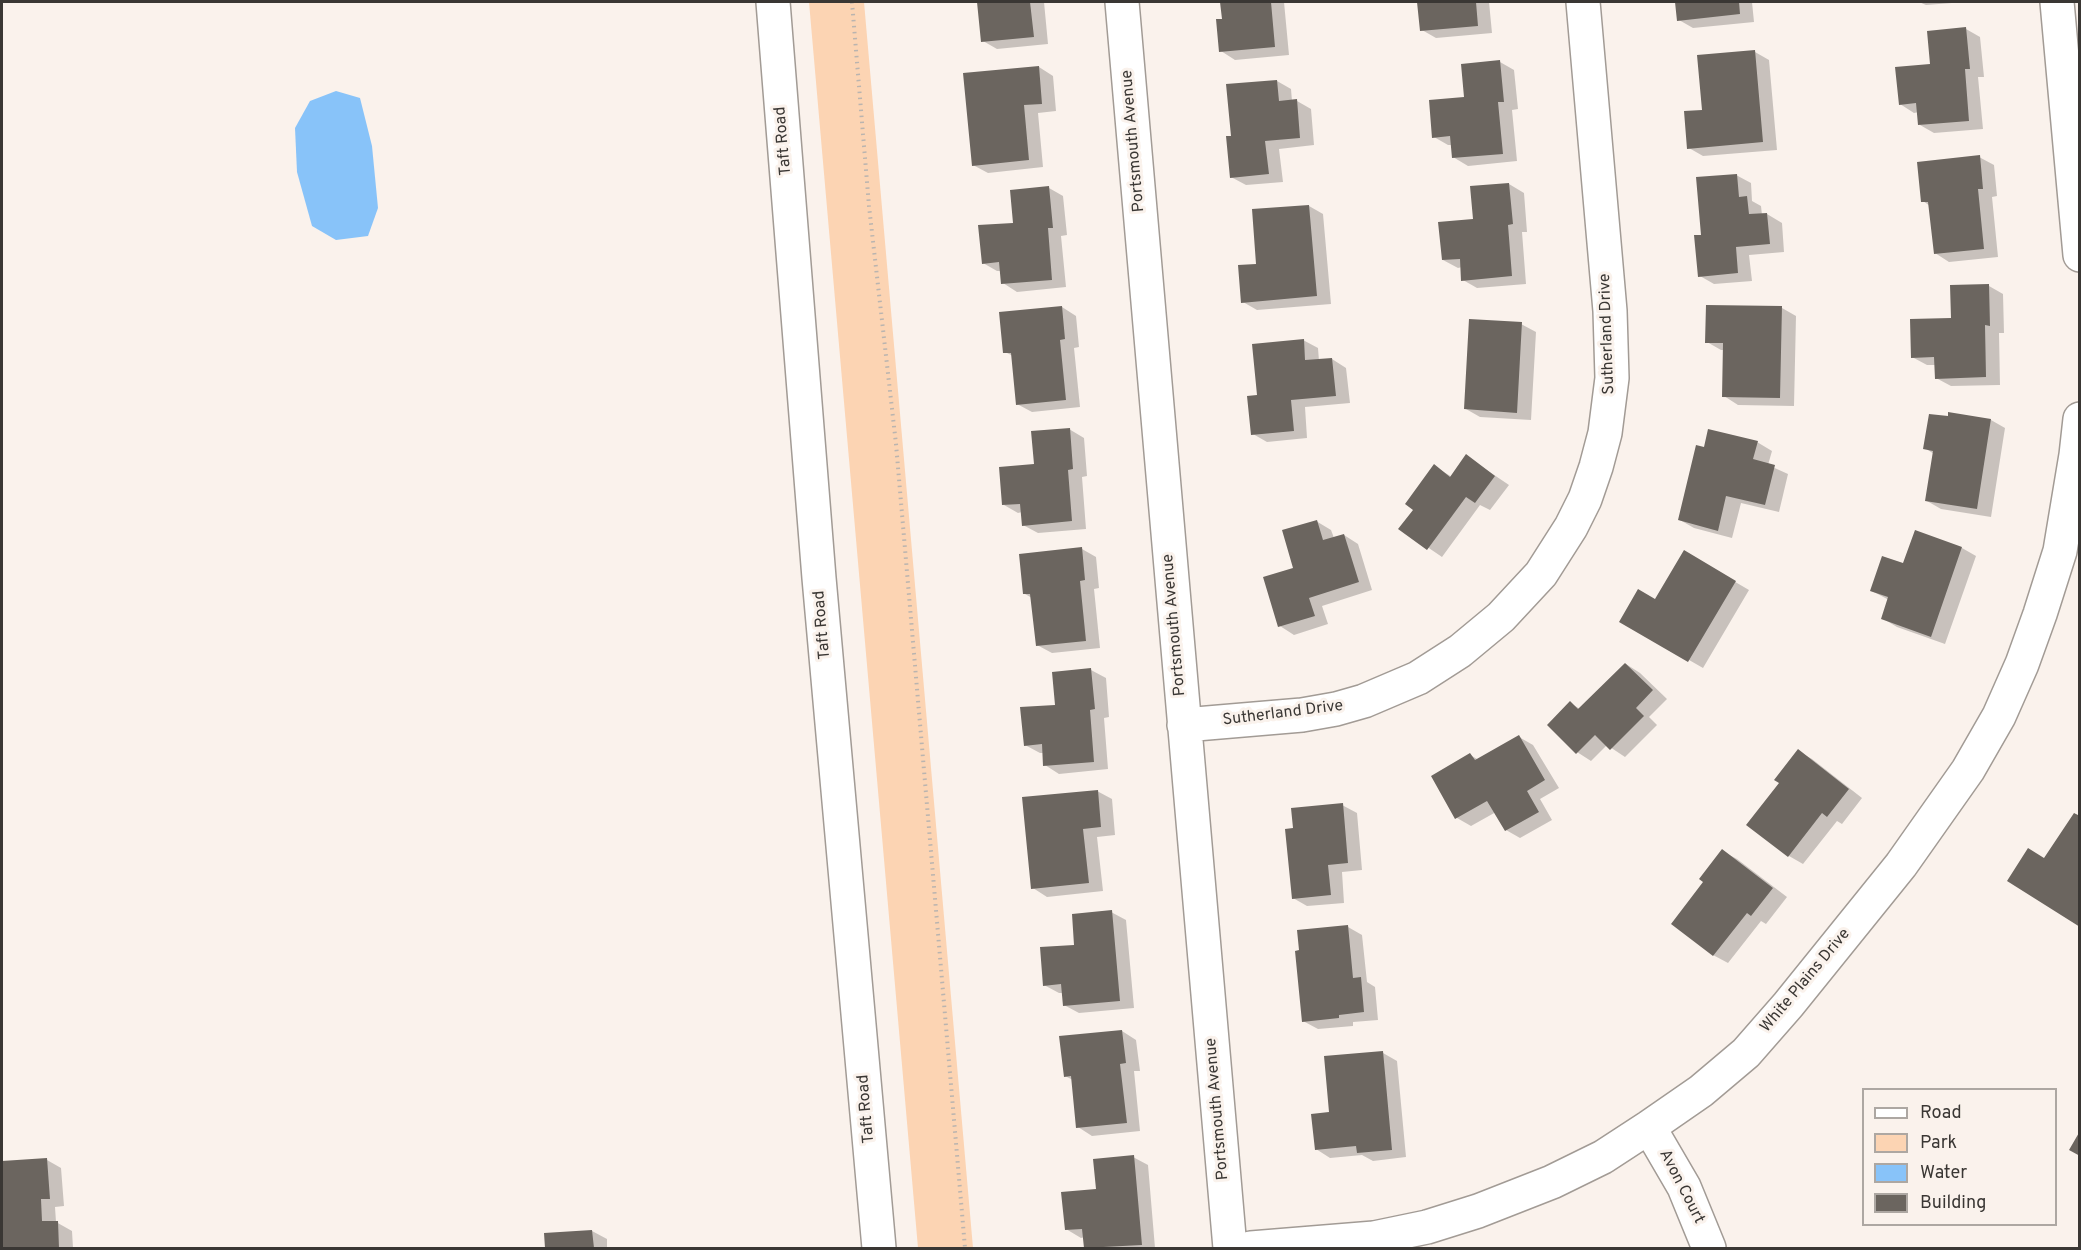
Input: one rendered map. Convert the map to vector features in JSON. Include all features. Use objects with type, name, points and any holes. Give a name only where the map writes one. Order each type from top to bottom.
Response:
[{"type":"street","name":"Taft Road","points":[[773,2],[818,567],[879,1248]]},
{"type":"street","name":"Portsmouth Avenue","points":[[1122,2],[1230,1248]]},
{"type":"street","name":"Sutherland Drive","points":[[1184,725],[1302,715],[1336,709],[1364,702],[1418,678],[1460,651],[1501,617],[1541,574],[1571,527],[1585,499],[1596,466],[1605,433],[1612,378],[1609,299],[1583,2]]},
{"type":"street","points":[[2057,2],[2079,255]]},
{"type":"street","name":"White Plains Drive","points":[[1251,1248],[1374,1238],[1427,1227],[1478,1211],[1552,1182],[1604,1157],[1701,1091],[1746,1053],[1788,1005],[1901,865],[1968,770],[1999,716],[2070,554],[2079,419]]},
{"type":"street","name":"Avon Court","points":[[1649,1127],[1684,1187],[1709,1248]]},
{"type":"path","points":[[852,2],[869,206],[898,468],[964,1248]]},
{"type":"green space","points":[[809,2],[864,2],[973,1248],[918,1248]]},
{"type":"water","points":[[336,91],[360,98],[372,146],[378,208],[368,236],[336,240],[312,226],[297,172],[295,128],[310,101]]},
{"type":"building","points":[[977,2],[1030,2],[1034,37],[981,42]]},
{"type":"building","points":[[1220,2],[1271,2],[1275,47],[1219,52],[1216,19],[1222,19]]},
{"type":"building","points":[[1417,2],[1476,2],[1478,26],[1420,31]]},
{"type":"building","points":[[1675,2],[1739,2],[1740,14],[1677,21]]},
{"type":"building","points":[[1966,27],[1970,69],[1965,69],[1969,121],[1918,125],[1916,103],[1899,105],[1895,67],[1930,64],[1927,31]]},
{"type":"building","points":[[1755,50],[1763,142],[1687,149],[1684,111],[1702,110],[1697,55]]},
{"type":"building","points":[[1500,60],[1504,102],[1498,102],[1503,154],[1452,158],[1450,136],[1432,138],[1429,100],[1464,97],[1461,64]]},
{"type":"building","points":[[1039,66],[1042,104],[1024,105],[1029,160],[972,166],[963,73]]},
{"type":"building","points":[[1277,80],[1279,101],[1297,99],[1300,138],[1265,141],[1269,174],[1230,178],[1226,136],[1231,136],[1226,84]]},
{"type":"building","points":[[1980,155],[1983,189],[1978,189],[1984,249],[1934,254],[1928,202],[1921,202],[1917,162]]},
{"type":"building","points":[[1737,174],[1739,197],[1747,196],[1749,214],[1767,213],[1770,244],[1736,247],[1738,273],[1698,277],[1694,235],[1701,235],[1696,177]]},
{"type":"building","points":[[1509,183],[1513,224],[1508,225],[1512,276],[1461,281],[1460,259],[1442,260],[1438,222],[1473,219],[1470,186]]},
{"type":"building","points":[[1049,186],[1053,228],[1048,228],[1052,280],[1001,284],[999,262],[982,264],[978,225],[1013,223],[1010,190]]},
{"type":"building","points":[[1309,205],[1317,296],[1241,303],[1238,265],[1256,264],[1252,209]]},
{"type":"building","points":[[1989,284],[1990,326],[1985,325],[1986,377],[1935,379],[1934,357],[1911,358],[1910,319],[1951,318],[1950,285]]},
{"type":"building","points":[[1706,305],[1782,306],[1780,398],[1722,397],[1723,343],[1705,343]]},
{"type":"building","points":[[1062,306],[1065,339],[1060,340],[1066,400],[1016,405],[1011,353],[1003,353],[999,312]]},
{"type":"building","points":[[1469,319],[1522,322],[1517,413],[1464,409]]},
{"type":"building","points":[[1304,339],[1305,360],[1332,358],[1336,396],[1291,400],[1294,431],[1251,435],[1247,396],[1257,395],[1252,344]]},
{"type":"building","points":[[1948,412],[1991,419],[1977,509],[1925,501],[1933,451],[1923,449],[1929,414],[1948,416]]},
{"type":"building","points":[[1070,428],[1073,469],[1068,470],[1072,521],[1022,526],[1020,504],[1002,505],[999,467],[1034,464],[1031,431]]},
{"type":"building","points":[[1708,429],[1758,441],[1753,459],[1775,465],[1765,505],[1726,496],[1718,531],[1678,520],[1696,445],[1704,447]]},
{"type":"building","points":[[1466,454],[1495,476],[1475,503],[1466,497],[1427,550],[1398,529],[1413,510],[1405,504],[1434,464],[1450,477]]},
{"type":"building","points":[[1317,520],[1323,540],[1344,534],[1359,582],[1309,598],[1315,616],[1278,627],[1263,577],[1293,568],[1282,530]]},
{"type":"building","points":[[1915,530],[1962,547],[1931,637],[1881,619],[1888,597],[1870,591],[1882,556],[1903,563]]},
{"type":"building","points":[[1082,547],[1085,580],[1080,581],[1086,641],[1036,646],[1030,594],[1023,594],[1019,554]]},
{"type":"building","points":[[1684,550],[1736,581],[1688,662],[1619,622],[1638,589],[1655,599]]},
{"type":"building","points":[[1625,663],[1653,690],[1636,708],[1644,716],[1610,750],[1595,735],[1576,754],[1547,725],[1570,701],[1578,709]]},
{"type":"building","points":[[1091,668],[1095,709],[1090,710],[1094,762],[1043,766],[1042,744],[1024,746],[1020,707],[1055,705],[1052,672]]},
{"type":"building","points":[[1519,735],[1545,780],[1527,791],[1539,812],[1505,831],[1487,801],[1455,819],[1431,776],[1470,753],[1475,760]]},
{"type":"building","points":[[1798,749],[1849,789],[1827,817],[1822,813],[1788,857],[1746,825],[1779,783],[1774,780]]},
{"type":"building","points":[[1098,790],[1101,827],[1083,829],[1089,883],[1031,889],[1022,797]]},
{"type":"building","points":[[1343,803],[1348,863],[1328,865],[1331,895],[1292,899],[1285,829],[1293,828],[1291,808]]},
{"type":"building","points":[[2074,813],[2080,816],[2080,927],[2007,881],[2028,848],[2044,858]]},
{"type":"building","points":[[1722,849],[1773,888],[1751,916],[1747,913],[1713,956],[1671,924],[1703,882],[1699,879]]},
{"type":"building","points":[[1112,910],[1120,1001],[1063,1006],[1061,984],[1043,986],[1040,947],[1074,945],[1072,914]]},
{"type":"building","points":[[1348,925],[1353,978],[1361,977],[1364,1012],[1339,1015],[1339,1018],[1302,1022],[1295,951],[1299,950],[1297,930]]},
{"type":"building","points":[[1122,1030],[1126,1063],[1120,1064],[1127,1123],[1076,1128],[1071,1076],[1064,1077],[1059,1036]]},
{"type":"building","points":[[1383,1051],[1392,1150],[1357,1153],[1356,1146],[1315,1150],[1311,1114],[1329,1112],[1324,1056]]},
{"type":"building","points":[[2080,1131],[2080,1156],[2069,1150]]},
{"type":"building","points":[[1134,1155],[1142,1245],[1084,1248],[1082,1229],[1065,1230],[1061,1192],[1096,1189],[1093,1159]]},
{"type":"building","points":[[47,1158],[50,1199],[41,1199],[42,1221],[58,1221],[59,1248],[2,1248],[2,1161]]},
{"type":"building","points":[[592,1230],[594,1248],[545,1248],[544,1233]]}]
